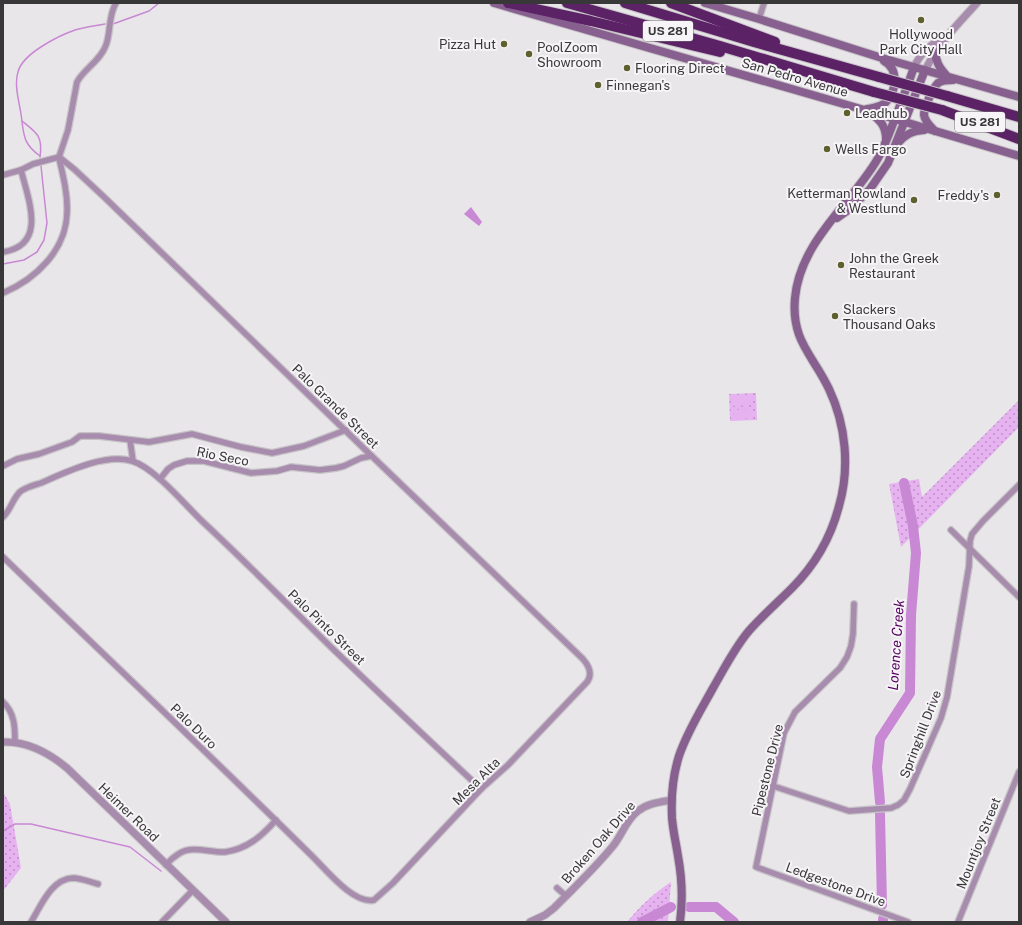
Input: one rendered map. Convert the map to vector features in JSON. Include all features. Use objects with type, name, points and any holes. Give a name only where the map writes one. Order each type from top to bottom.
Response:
[{"type":"highway","points":[[508,3],[591,21],[707,50],[768,60]]},
{"type":"highway","name":"US 281","points":[[567,3],[1019,133]]},
{"type":"highway","name":"US 281","points":[[625,3],[754,42],[1019,117]]},
{"type":"highway","points":[[672,3],[759,36],[806,56]]},
{"type":"highway","points":[[961,100],[1019,111]]},
{"type":"highway","points":[[942,110],[1019,139]]},
{"type":"main road","name":"San Pedro Avenue","points":[[494,3],[1019,156]]},
{"type":"main road","points":[[705,3],[876,56],[1019,97]]},
{"type":"main road","points":[[935,52],[936,61],[939,68],[948,77]]},
{"type":"main road","points":[[865,110],[884,104],[888,100],[893,87],[894,71],[888,63],[876,56]]},
{"type":"main road","points":[[680,922],[682,883],[673,829],[672,800],[678,760],[695,720],[739,644],[758,620],[802,577],[813,563],[826,541],[839,506],[844,478],[845,459],[840,423],[835,403],[829,388],[802,342],[798,330],[795,297],[800,274],[807,257],[818,239],[878,159],[895,119],[914,67]]},
{"type":"main road","points":[[831,222],[851,208],[870,189],[888,163],[925,70]]},
{"type":"main road","points":[[935,131],[926,121],[924,115],[933,90],[942,81],[958,79]]},
{"type":"main road","points":[[865,110],[879,120],[884,127],[886,142]]},
{"type":"main road","points":[[896,145],[906,134],[914,131],[935,131]]},
{"type":"street","points":[[3,293],[17,286],[42,268],[59,246],[67,219],[67,209],[62,172],[58,157],[68,130],[77,82],[80,76],[102,54],[106,45],[111,14],[116,3]]},
{"type":"street","points":[[759,19],[764,3]]},
{"type":"street","points":[[925,70],[935,52],[950,32],[977,3]]},
{"type":"street","points":[[914,67],[919,57],[928,47],[950,32]]},
{"type":"street","points":[[3,175],[58,157]]},
{"type":"street","name":"Palo Grande Street","points":[[58,157],[74,169],[103,196],[583,659],[590,670],[590,676]]},
{"type":"street","points":[[3,252],[20,246],[27,239],[32,224],[31,213],[21,170]]},
{"type":"street","name":"Rio Seco","points":[[3,466],[17,459],[39,454],[72,442],[80,436],[100,436],[149,442],[192,434],[241,447],[272,453],[304,446],[346,430]]},
{"type":"street","points":[[130,440],[133,461]]},
{"type":"street","name":"Rio Seco","points":[[160,479],[168,469],[174,465],[187,461],[204,461],[251,473],[277,471],[291,466],[320,470],[336,468],[371,456]]},
{"type":"street","points":[[3,517],[10,509],[19,493],[28,488],[78,468],[106,460],[119,459],[133,461],[160,479]]},
{"type":"street","name":"Palo Pinto Street","points":[[160,479],[329,645],[481,789]]},
{"type":"street","name":"Springhill Drive","points":[[773,786],[849,812],[891,808],[904,800],[938,725],[947,697],[969,566],[969,547],[972,534],[977,527],[1019,485]]},
{"type":"street","points":[[952,530],[1019,597]]},
{"type":"street","name":"Palo Duro","points":[[3,557],[348,891],[361,899],[374,900]]},
{"type":"street","name":"Pipestone Drive","points":[[756,867],[784,733],[795,712],[840,668],[849,652],[853,634],[854,604]]},
{"type":"street","name":"Mesa Alta","points":[[374,900],[393,884],[481,789],[508,765],[587,682],[590,676]]},
{"type":"street","points":[[3,702],[10,709],[13,717],[15,742]]},
{"type":"street","name":"Heimer Road","points":[[3,742],[15,742],[39,750],[57,760],[67,768],[226,922]]},
{"type":"street","name":"Mountjoy Street","points":[[958,922],[1019,772]]},
{"type":"street","name":"Broken Oak Drive","points":[[530,922],[546,915],[566,896],[608,852],[620,836],[629,820],[637,811],[649,804],[672,800]]},
{"type":"street","points":[[166,864],[176,855],[186,850],[218,852],[239,848],[258,838],[276,820]]},
{"type":"street","name":"Ledgestone Drive","points":[[756,867],[908,922]]},
{"type":"street","points":[[31,922],[51,890],[61,881],[74,878],[98,884]]},
{"type":"street","name":"Broken Oak Drive","points":[[557,888],[566,896]]},
{"type":"street","points":[[162,922],[193,890]]},
{"type":"shaded area","points":[[471,207],[482,222],[479,226],[464,214]]},
{"type":"shaded area","points":[[756,393],[757,420],[730,421],[729,394]]},
{"type":"shaded area","points":[[753,396],[753,405],[733,406],[733,397]]},
{"type":"shaded area","points":[[1019,400],[1019,427],[901,547],[889,484],[919,479],[922,497]]},
{"type":"shaded area","points":[[753,409],[753,418],[734,419],[733,410]]},
{"type":"shaded area","points":[[3,792],[10,804],[21,868],[3,891]]},
{"type":"shaded area","points":[[671,882],[668,922],[627,922],[648,900]]},
{"type":"waterway","points":[[113,24],[149,11],[159,3]]},
{"type":"waterway","points":[[40,156],[30,147],[25,138],[17,88],[17,77],[21,65],[33,52],[59,37],[79,29],[105,24]]},
{"type":"waterway","points":[[22,121],[38,136],[41,144],[40,157]]},
{"type":"waterway","points":[[3,264],[24,260],[37,252],[44,240],[47,223],[41,166]]},
{"type":"waterway","name":"Lorence Creek","points":[[880,802],[877,767],[880,739],[910,693],[911,615],[916,553],[913,526],[904,483]]},
{"type":"waterway","name":"Lorence Creek","points":[[880,814],[882,905]]},
{"type":"waterway","points":[[3,831],[15,824],[31,824],[130,847],[161,871]]},
{"type":"waterway","name":"Lorence Creek","points":[[642,922],[671,907]]},
{"type":"waterway","name":"Lorence Creek","points":[[689,907],[716,907],[734,922]]},
{"type":"place","name":"Hollywood Park City Hall","points":[[921,20]]},
{"type":"place","name":"Pizza Hut","points":[[504,44]]},
{"type":"place","name":"PoolZoom Showroom","points":[[529,54]]},
{"type":"place","name":"Flooring Direct","points":[[627,68]]},
{"type":"place","name":"Finnegan's","points":[[598,85]]},
{"type":"place","name":"Leadhub","points":[[847,113]]},
{"type":"place","name":"Wells Fargo","points":[[827,149]]},
{"type":"place","name":"Freddy's","points":[[997,195]]},
{"type":"place","name":"Ketterman Rowland & Westlund","points":[[914,200]]},
{"type":"place","name":"John the Greek Restaurant","points":[[841,265]]},
{"type":"place","name":"Slackers Thousand Oaks","points":[[835,316]]}]
